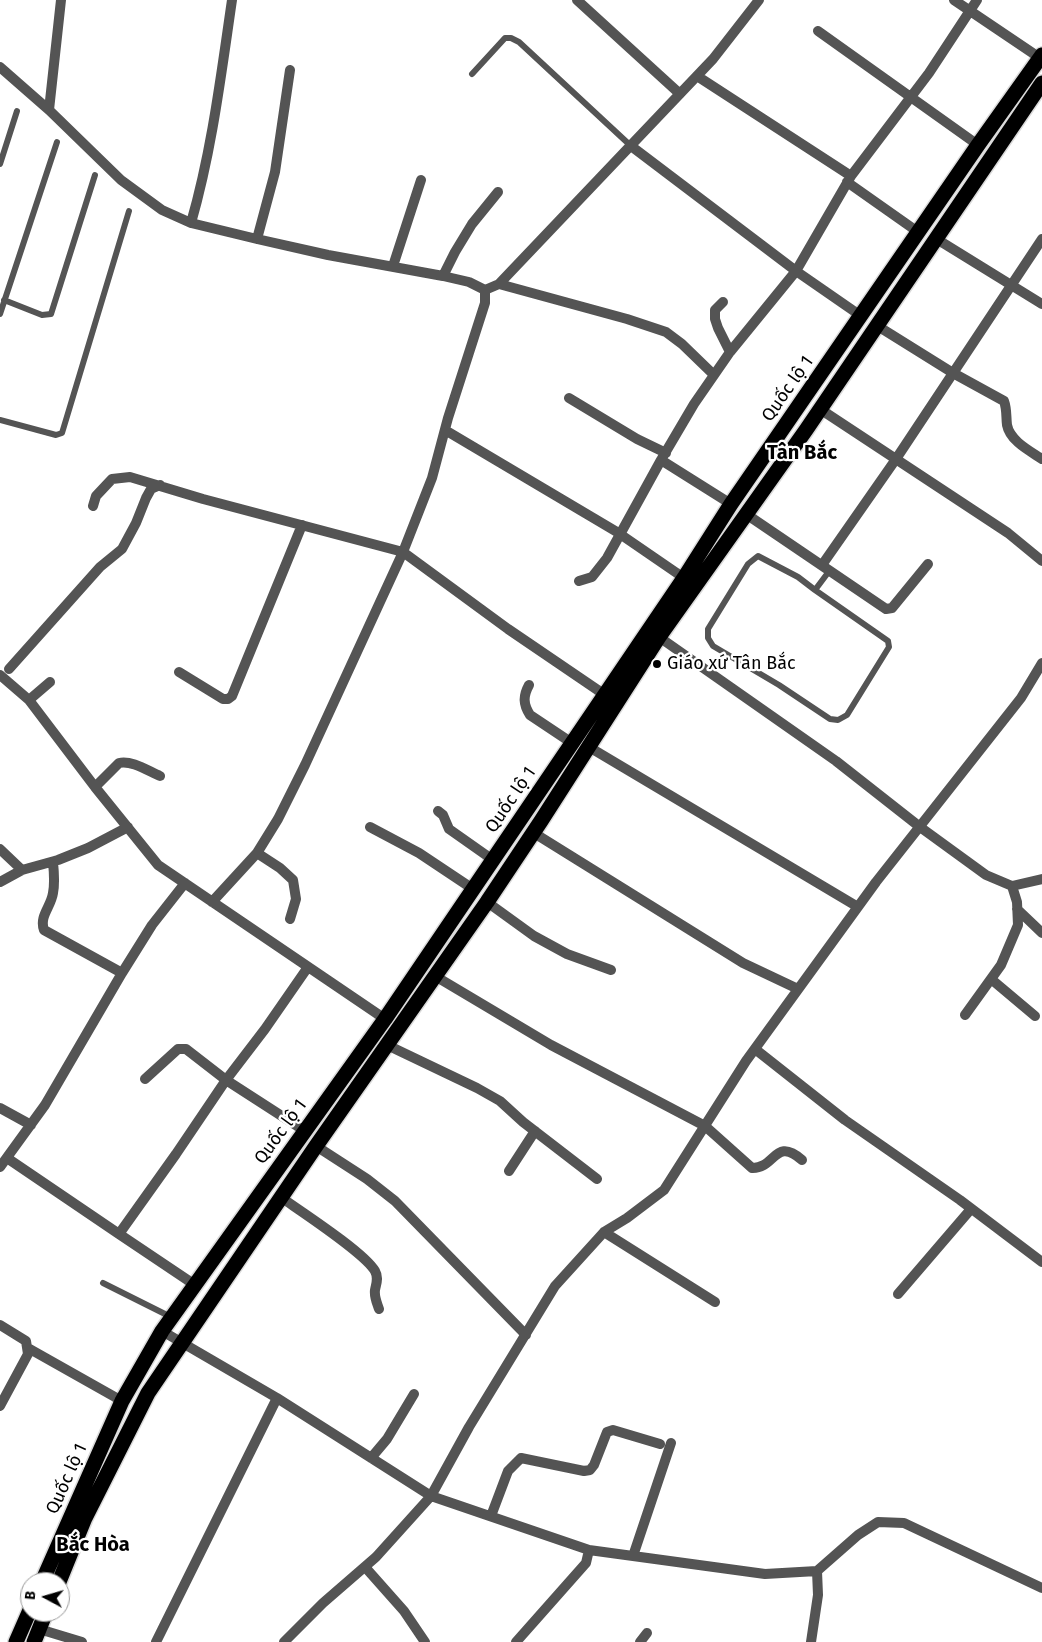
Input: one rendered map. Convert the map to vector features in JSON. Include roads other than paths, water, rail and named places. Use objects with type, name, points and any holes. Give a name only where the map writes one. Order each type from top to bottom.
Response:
[{"type":"highway","name":"Quốc lộ 1","points":[[46,1572],[122,1401],[162,1331],[385,1019],[684,578],[731,504],[978,144],[1041,57]]},
{"type":"highway","name":"Quốc lộ 1","points":[[63,1572],[85,1518],[148,1393],[316,1146],[534,833],[659,637],[820,409],[1042,83]]},
{"type":"highway","points":[[172,1318],[192,1329]]},
{"type":"highway","points":[[16,1642],[25,1622]]},
{"type":"highway","points":[[37,1636],[42,1622]]},
{"type":"street","points":[[49,110],[62,0]]},
{"type":"street","points":[[191,223],[209,153],[232,0]]},
{"type":"street","points":[[577,0],[680,94]]},
{"type":"street","points":[[0,67],[49,110],[121,180],[162,210],[191,223],[328,255],[443,276],[469,282],[485,290],[499,284],[631,146],[713,59],[759,0]]},
{"type":"street","points":[[954,0],[1041,57]]},
{"type":"street","points":[[579,581],[592,577],[607,558],[694,404],[730,352],[796,271],[849,179],[954,36],[977,0]]},
{"type":"street","points":[[818,31],[978,144]]},
{"type":"street","points":[[257,239],[275,172],[290,70]]},
{"type":"street","points":[[697,76],[849,179],[918,232]]},
{"type":"street","points":[[631,146],[796,271],[861,316]]},
{"type":"street","points":[[393,266],[421,180]]},
{"type":"street","points":[[443,276],[472,224],[498,192]]},
{"type":"street","points":[[935,238],[1042,304]]},
{"type":"street","points":[[826,568],[1042,238]]},
{"type":"street","points":[[499,284],[627,319],[666,332],[682,344],[714,375]]},
{"type":"street","points":[[212,902],[257,853],[278,819],[305,765],[403,552],[432,478],[485,303],[485,290]]},
{"type":"street","points":[[723,302],[715,310],[715,319],[730,352]]},
{"type":"street","points":[[876,326],[1004,401],[1007,427],[1015,439],[1042,459]]},
{"type":"street","points":[[568,398],[637,439],[731,504]]},
{"type":"street","points":[[820,409],[1008,533],[1042,561]]},
{"type":"street","points":[[445,430],[620,534],[684,578]]},
{"type":"street","points":[[93,506],[96,496],[112,479],[130,477],[403,552],[508,630],[605,695]]},
{"type":"street","points":[[160,485],[151,489],[122,549],[100,567],[4,672],[29,700],[95,787],[158,865],[385,1019]]},
{"type":"street","points":[[746,514],[890,610],[928,564]]},
{"type":"street","points":[[179,672],[223,700],[228,700],[232,696],[302,525]]},
{"type":"street","points":[[659,637],[836,761],[920,827],[986,875],[1012,886],[1041,880]]},
{"type":"street","points":[[284,1642],[323,1603],[376,1558],[431,1496],[469,1427],[555,1286],[604,1232],[627,1218],[664,1190],[755,1049],[798,989],[858,907],[1021,698],[1042,663]]},
{"type":"street","points":[[29,700],[50,682]]},
{"type":"street","points":[[529,685],[524,696],[526,708],[530,715],[572,743]]},
{"type":"street","points":[[589,747],[858,907]]},
{"type":"street","points":[[95,787],[119,764],[124,762],[160,776]]},
{"type":"street","points":[[438,811],[443,815],[449,829],[493,860]]},
{"type":"street","points":[[0,882],[22,870],[53,862],[88,848],[128,827]]},
{"type":"street","points":[[370,827],[419,853],[473,889]]},
{"type":"street","points":[[534,833],[743,963],[798,989]]},
{"type":"street","points":[[0,849],[22,870]]},
{"type":"street","points":[[257,853],[280,868],[293,880],[296,899],[290,919]]},
{"type":"street","points":[[53,862],[53,892],[51,902],[44,915],[42,924],[44,930],[122,973]]},
{"type":"street","points":[[0,1167],[45,1105],[152,924],[185,884]]},
{"type":"street","points":[[965,1015],[1001,965],[1018,926],[1017,909],[1012,886]]},
{"type":"street","points":[[487,902],[542,940],[567,954],[611,970]]},
{"type":"street","points":[[1017,909],[1042,933]]},
{"type":"street","points":[[119,1234],[226,1080],[265,1030],[308,967]]},
{"type":"street","points":[[435,976],[551,1046],[705,1126],[752,1168],[760,1167],[784,1150],[793,1152],[802,1160]]},
{"type":"street","points":[[991,979],[1035,1016]]},
{"type":"street","points":[[387,1045],[500,1101],[597,1179]]},
{"type":"street","points":[[145,1079],[176,1051],[182,1048],[190,1051],[226,1080],[305,1131]]},
{"type":"street","points":[[755,1049],[846,1120],[1042,1262]]},
{"type":"street","points":[[0,1108],[30,1126]]},
{"type":"street","points":[[510,1171],[535,1131]]},
{"type":"street","points":[[316,1146],[367,1179],[395,1201],[526,1335]]},
{"type":"street","points":[[7,1158],[196,1285]]},
{"type":"street","points":[[282,1198],[357,1252],[374,1270],[377,1281],[376,1300],[379,1309]]},
{"type":"street","points":[[898,1294],[971,1209]]},
{"type":"street","points":[[604,1232],[715,1302]]},
{"type":"street","points":[[0,1325],[24,1339],[28,1348],[27,1358],[0,1406]]},
{"type":"street","points":[[162,1331],[277,1398],[431,1496],[589,1550],[765,1574],[817,1571],[858,1535],[878,1522],[904,1523],[1042,1588]]},
{"type":"street","points":[[28,1348],[122,1401]]},
{"type":"street","points":[[371,1458],[387,1439],[414,1394]]},
{"type":"street","points":[[156,1642],[277,1398]]},
{"type":"street","points":[[491,1516],[508,1471],[521,1458],[584,1471],[590,1470],[594,1466],[607,1432],[613,1430],[660,1444]]},
{"type":"street","points":[[633,1556],[671,1443]]},
{"type":"street","points":[[516,1642],[586,1563],[589,1550]]},
{"type":"street","points":[[365,1567],[404,1611],[425,1642]]},
{"type":"street","points":[[811,1642],[818,1595],[817,1571]]},
{"type":"street","points":[[640,1642],[647,1633]]},
{"type":"street","points":[[37,1636],[82,1642]]},
{"type":"lane","points":[[472,74],[506,38],[511,38],[519,42],[631,146]]},
{"type":"lane","points":[[0,164],[16,111]]},
{"type":"lane","points":[[0,314],[57,142]]},
{"type":"lane","points":[[4,300],[42,315],[51,314],[95,175]]},
{"type":"lane","points":[[0,420],[56,435],[62,433],[129,211]]},
{"type":"lane","points":[[758,556],[798,577],[815,590],[888,641],[889,647],[847,715],[838,720],[830,719],[713,646],[708,638],[708,629],[748,564],[758,556]]},
{"type":"lane","points":[[815,590],[826,568]]},
{"type":"lane","points":[[103,1283],[172,1318]]},
{"type":"place","name":"Giáo xứ Tân Bắc","points":[[657,664]]},
{"type":"district","name":"Tân Bắc","points":[[802,453]]},
{"type":"district","name":"Bắc Hòa","points":[[93,1545]]}]
